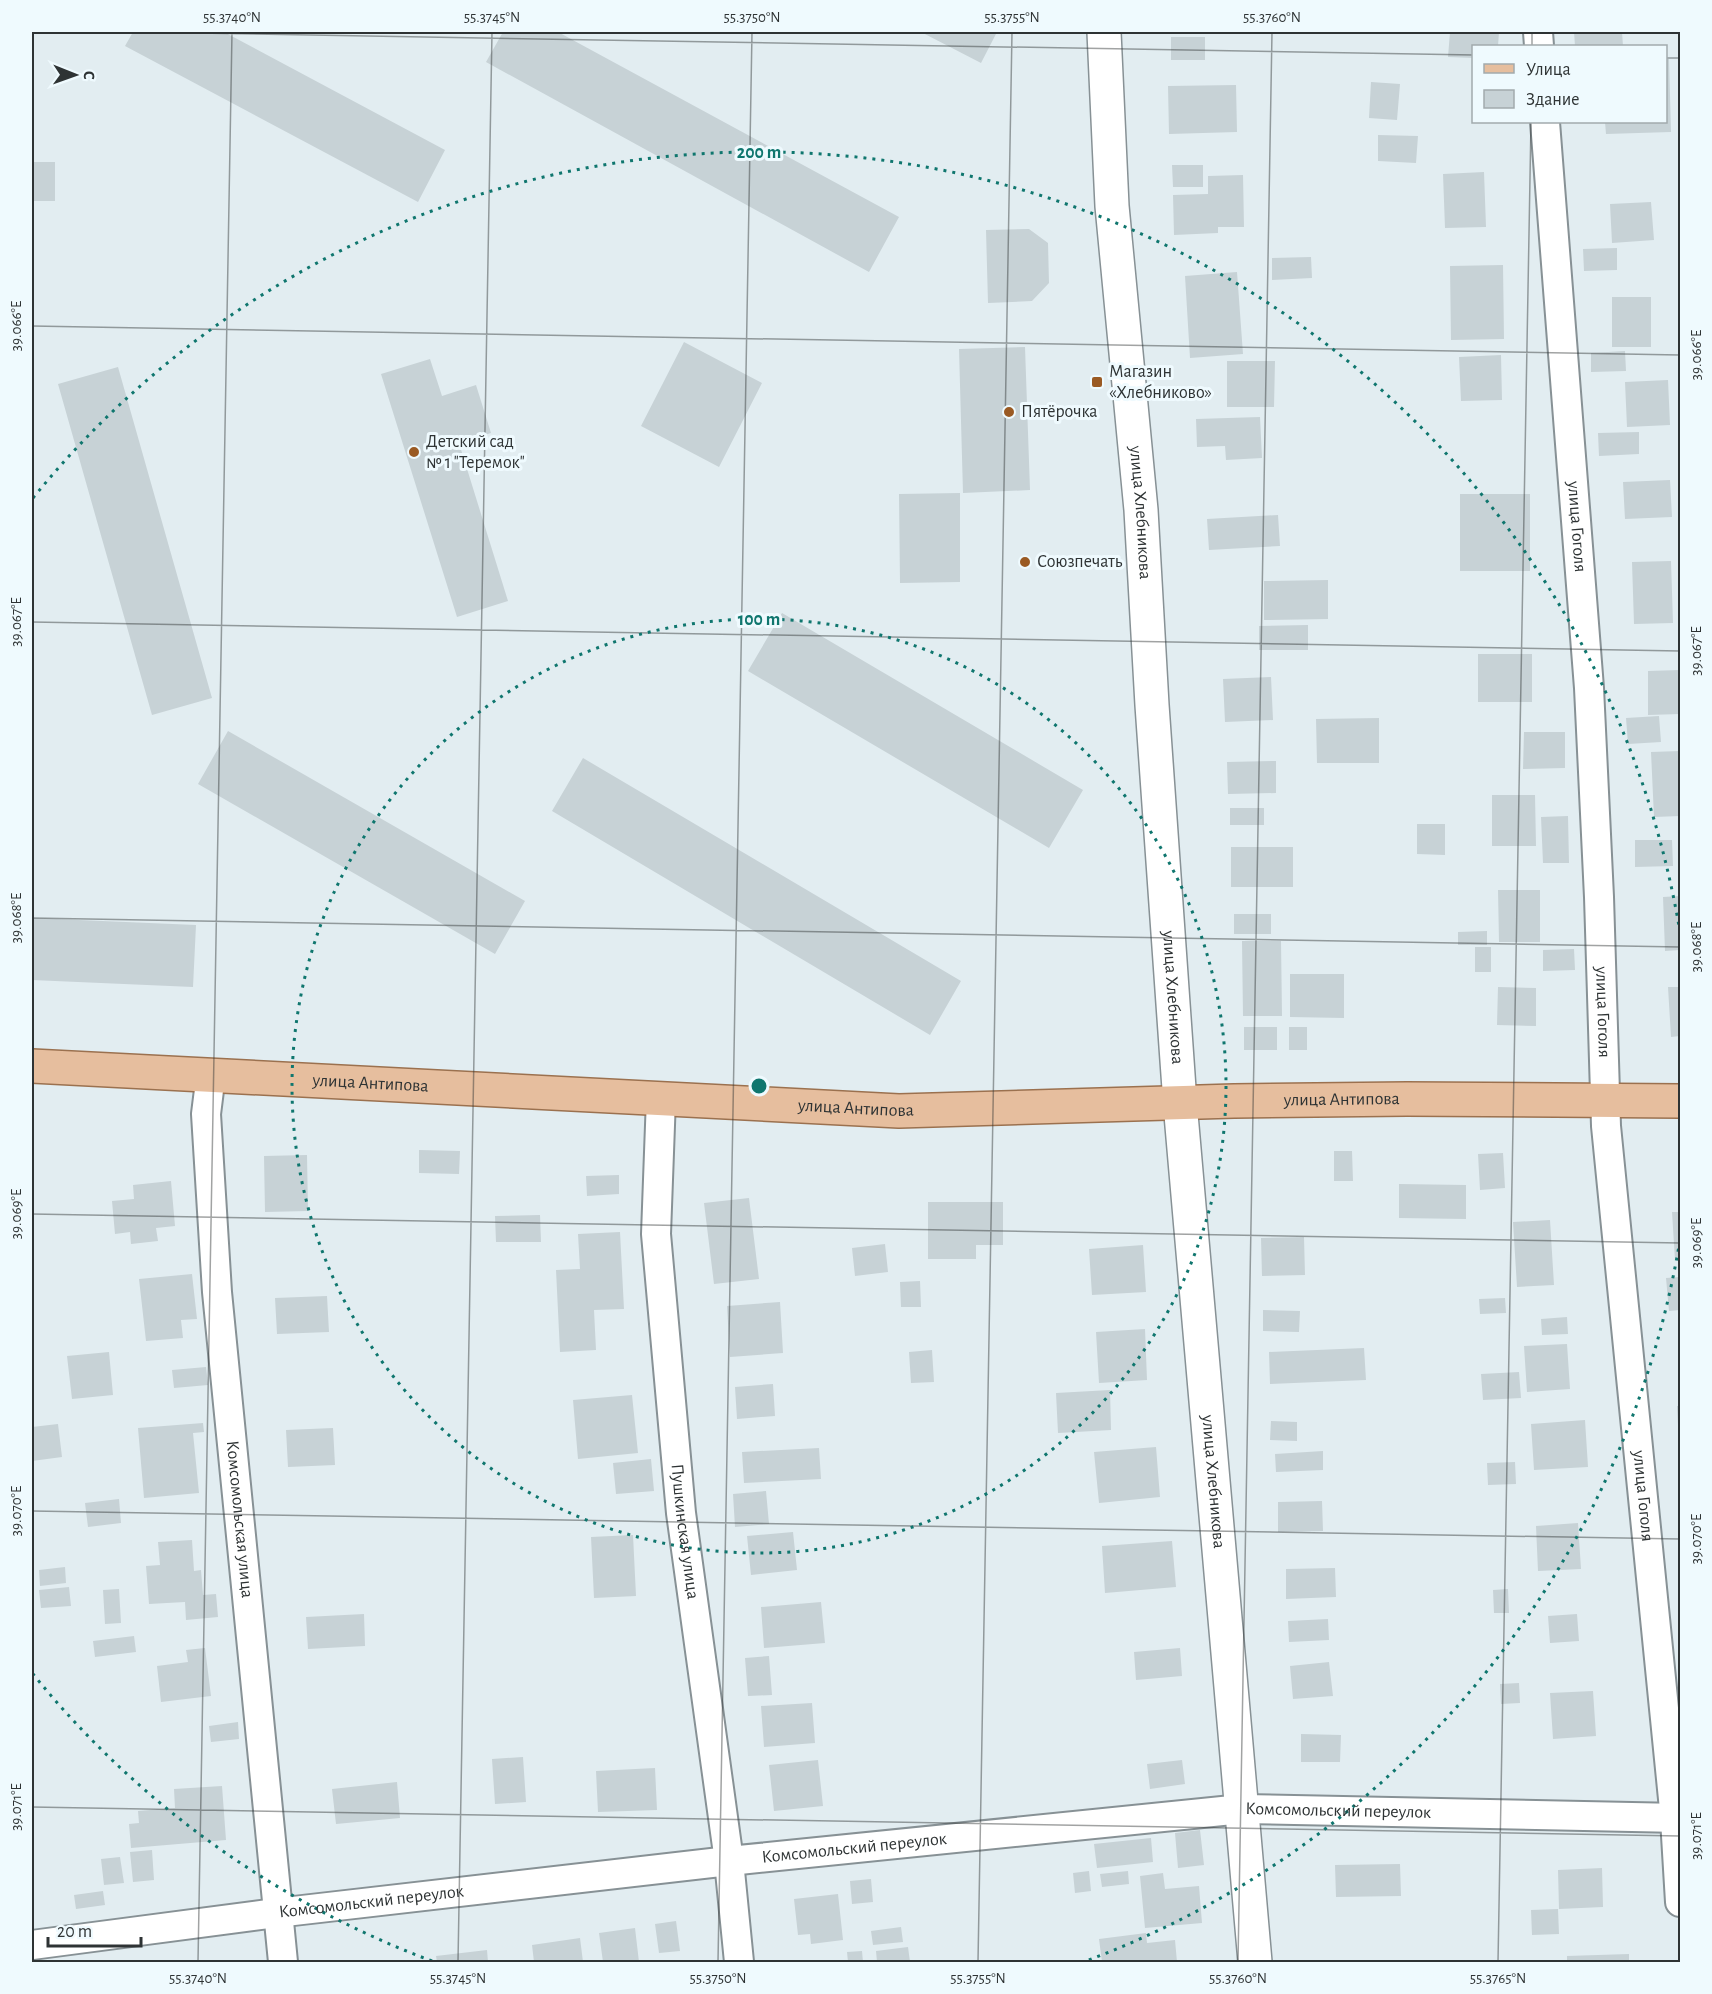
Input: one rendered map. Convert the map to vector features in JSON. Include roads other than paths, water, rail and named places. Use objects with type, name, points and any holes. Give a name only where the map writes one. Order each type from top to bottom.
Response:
[{"type":"main road","name":"улица Антипова","points":[[32,1066],[898,1111],[1407,1099],[1680,1101]]},
{"type":"street","name":"улица Хлебникова","points":[[1104,32],[1112,206],[1141,510],[1152,705],[1180,1103],[1256,1962]]},
{"type":"street","name":"улица Гоголя","points":[[1545,123],[1589,688],[1608,1150],[1678,1819],[1680,1902]]},
{"type":"street","name":"Комсомольская улица","points":[[210,1074],[206,1114],[217,1292],[253,1645],[276,1913],[283,1962]]},
{"type":"street","name":"Пушкинская улица","points":[[661,1098],[656,1234],[681,1513],[729,1861],[739,1962]]},
{"type":"street","name":"Комсомольский переулок","points":[[32,1945],[276,1913],[729,1861],[1242,1809],[1678,1819]]},
{"type":"place","name":"Магазин «Хлебниково»","points":[[1097,382]]},
{"type":"place","name":"Пятёрочка","points":[[1009,412]]},
{"type":"place","name":"Детский сад № 1 \"Теремок\"","points":[[414,452]]},
{"type":"place","name":"Союзпечать","points":[[1025,562]]}]
